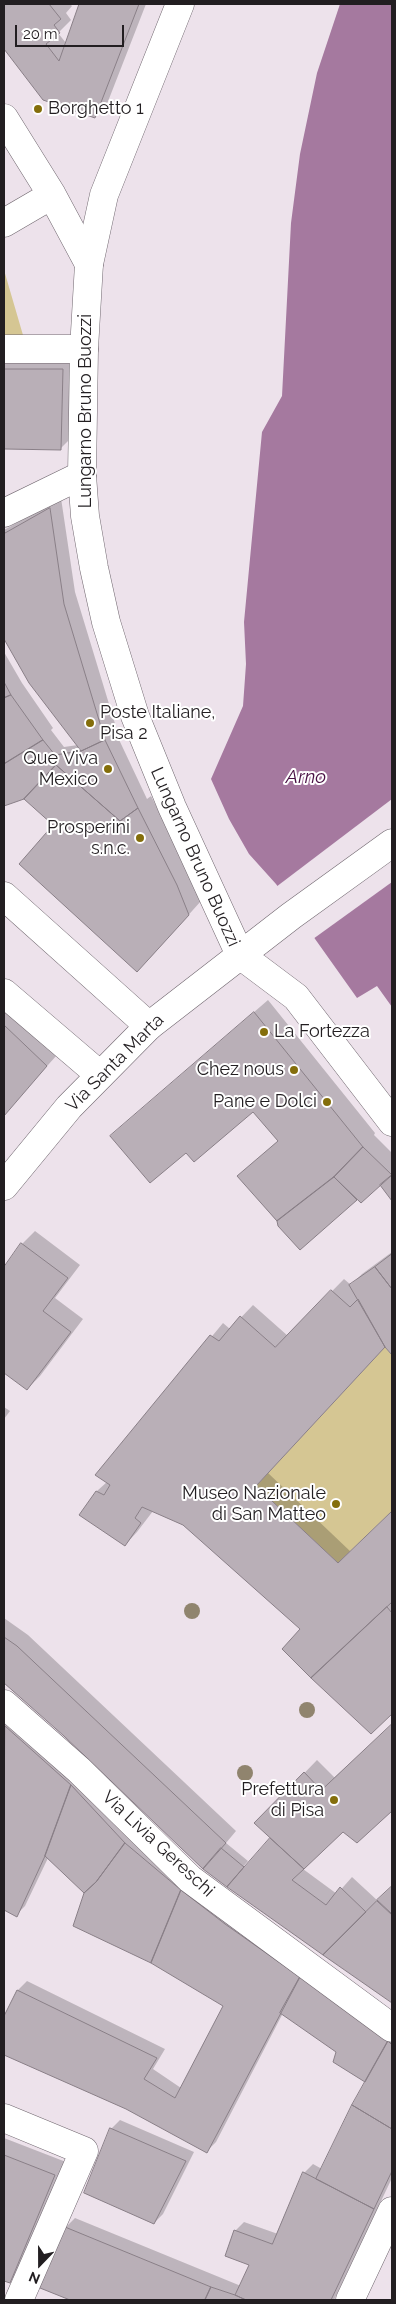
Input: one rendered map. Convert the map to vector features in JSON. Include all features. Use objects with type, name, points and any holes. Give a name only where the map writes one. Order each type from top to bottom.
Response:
[{"type":"street","name":"Lungarno Bruno Buozzi","points":[[180,4],[113,168],[97,221],[89,264],[84,349],[82,475],[94,568],[106,622],[135,716],[172,807],[240,955]]},
{"type":"street","points":[[4,118],[52,194],[89,264]]},
{"type":"street","points":[[4,223],[52,194]]},
{"type":"street","points":[[4,349],[84,349]]},
{"type":"street","points":[[4,513],[82,475]]},
{"type":"street","name":"Via Santa Marta","points":[[4,1186],[69,1107],[149,1026],[291,916],[392,843]]},
{"type":"street","points":[[4,896],[149,1026]]},
{"type":"street","points":[[240,955],[296,997],[392,1122]]},
{"type":"street","points":[[4,993],[100,1075]]},
{"type":"street","name":"Via Livia Gereschi","points":[[4,1704],[79,1770],[190,1880],[392,2028]]},
{"type":"street","points":[[4,2118],[84,2151],[18,2300],[4,2295]]},
{"type":"street","points":[[350,2300],[392,2211]]},
{"type":"shaded area","points":[[4,270],[25,342],[4,342]]},
{"type":"shaded area","points":[[385,1347],[392,1355],[392,1511],[338,1563],[256,1486]]},
{"type":"water","name":"Arno","points":[[340,4],[392,4],[392,1007],[377,986],[357,998],[276,884],[249,854],[229,819],[211,779],[243,706],[246,664],[244,622],[262,432],[282,396],[291,223],[300,154],[317,73]]},
{"type":"pier","points":[[392,799],[392,882],[313,939],[276,887]]},
{"type":"building","points":[[4,4],[49,4],[61,19],[54,25],[60,33],[46,44],[59,61],[79,4],[139,4],[95,118],[43,100],[4,49]]},
{"type":"building","points":[[4,369],[63,369],[61,450],[4,449]]},
{"type":"building","points":[[50,508],[64,604],[105,740],[81,751],[29,683],[4,639],[4,534]]},
{"type":"building","points":[[4,682],[11,695],[4,698]]},
{"type":"building","points":[[11,695],[43,740],[4,764],[4,698]]},
{"type":"building","points":[[43,740],[55,755],[56,765],[24,799],[4,806],[4,764]]},
{"type":"building","points":[[105,740],[138,808],[120,821],[56,765],[55,755],[81,751]]},
{"type":"building","points":[[56,765],[120,821],[138,808],[177,885],[189,915],[137,972],[19,864],[53,825],[24,799]]},
{"type":"building","points":[[254,1012],[363,1147],[334,1177],[277,1221],[237,1176],[278,1141],[253,1112],[194,1162],[186,1153],[150,1183],[110,1136]]},
{"type":"building","points":[[4,1025],[47,1066],[4,1116]]},
{"type":"building","points":[[363,1147],[392,1175],[361,1203],[334,1177]]},
{"type":"building","points":[[392,1175],[392,1201],[380,1185]]},
{"type":"building","points":[[334,1177],[357,1200],[300,1250],[278,1226],[277,1221]]},
{"type":"building","points":[[21,1243],[68,1278],[43,1311],[71,1332],[27,1390],[4,1373],[4,1267]]},
{"type":"building","points":[[392,1254],[392,1289],[375,1267]]},
{"type":"building","points":[[375,1267],[392,1289],[392,1355],[385,1347],[349,1285]]},
{"type":"building","points":[[331,1290],[350,1307],[358,1299],[385,1347],[256,1486],[338,1563],[392,1511],[392,1602],[311,1678],[282,1649],[300,1629],[183,1525],[142,1507],[135,1518],[141,1523],[125,1546],[79,1515],[96,1491],[104,1495],[110,1485],[95,1475],[210,1335],[219,1341],[240,1316],[275,1347]]},
{"type":"building","points":[[387,1607],[392,1613],[392,1714],[371,1734],[311,1678]]},
{"type":"building","points":[[4,1637],[17,1646],[226,1843],[203,1869],[64,1736],[4,1683]]},
{"type":"building","name":"Prefettura di Pisa","points":[[392,1724],[392,1811],[357,1843],[343,1832],[304,1869],[254,1823],[304,1772],[321,1790]]},
{"type":"building","points":[[5,1726],[71,1785],[45,1856],[17,1917],[4,1910]]},
{"type":"building","points":[[71,1785],[125,1843],[96,1882],[84,1893],[45,1856]]},
{"type":"building","points":[[270,1838],[304,1869],[292,1880],[326,1905],[340,1887],[366,1912],[323,1955],[227,1887]]},
{"type":"building","points":[[125,1843],[181,1890],[151,1963],[73,1926],[84,1893],[96,1882]]},
{"type":"building","points":[[221,1848],[244,1867],[227,1887],[203,1869]]},
{"type":"building","points":[[392,1886],[392,1914],[377,1900]]},
{"type":"building","points":[[181,1890],[300,1977],[207,2153],[126,2109],[4,2055],[4,2016],[17,1990],[157,2058],[144,2079],[175,2098],[223,2006],[151,1963]]},
{"type":"building","points":[[377,1901],[392,1915],[392,2003],[323,1955]]},
{"type":"building","points":[[300,1977],[388,2041],[365,2082],[333,2062],[336,2052],[280,2013]]},
{"type":"building","points":[[388,2041],[392,2045],[392,2129],[352,2105]]},
{"type":"building","points":[[352,2105],[392,2129],[392,2171],[374,2209],[316,2179]]},
{"type":"building","points":[[110,2128],[186,2161],[154,2224],[84,2193]]},
{"type":"building","points":[[4,2155],[55,2175],[10,2283],[4,2281]]},
{"type":"building","points":[[303,2172],[374,2209],[331,2300],[246,2300],[235,2295],[249,2265],[225,2256],[234,2230],[272,2244]]},
{"type":"building","points":[[65,2227],[211,2287],[205,2300],[70,2300],[40,2288]]},
{"type":"building","points":[[211,2287],[235,2295],[246,2300],[205,2300]]},
{"type":"place","name":"Borghetto 1","points":[[38,109]]},
{"type":"place","name":"Poste Italiane, Pisa 2","points":[[90,723]]},
{"type":"place","name":"Que Viva Mexico","points":[[108,769]]},
{"type":"place","name":"Prosperini s.n.c.","points":[[140,838]]},
{"type":"place","name":"La Fortezza","points":[[264,1032]]},
{"type":"place","name":"Chez nous","points":[[294,1070]]},
{"type":"place","name":"Pane e Dolci","points":[[327,1102]]},
{"type":"place","name":"Museo Nazionale di San Matteo","points":[[336,1504]]},
{"type":"place","name":"Prefettura di Pisa","points":[[334,1800]]}]
